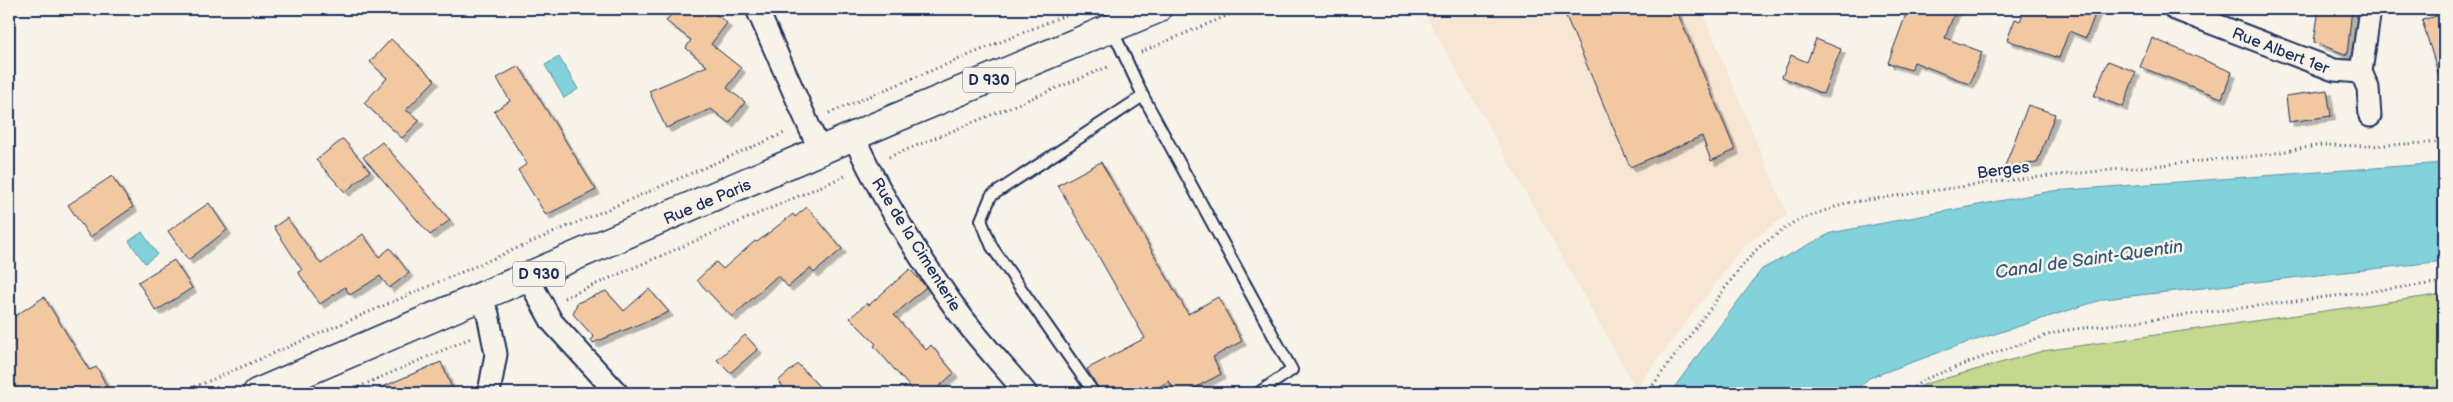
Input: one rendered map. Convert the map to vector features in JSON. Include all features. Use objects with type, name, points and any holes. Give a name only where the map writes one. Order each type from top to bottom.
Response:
[{"type":"main road","name":"Rue de Paris","points":[[257,393],[479,297],[528,278],[854,136],[1157,9]]},
{"type":"street","points":[[758,9],[809,122],[820,151]]},
{"type":"street","name":"Rue Albert 1er","points":[[2175,9],[2334,70],[2361,72]]},
{"type":"street","points":[[2370,9],[2361,72],[2368,88],[2370,116]]},
{"type":"street","name":"Rue de la Cimenterie","points":[[854,136],[868,166],[951,303],[1026,393]]},
{"type":"street","points":[[528,278],[552,322],[617,393]]},
{"type":"street","points":[[479,297],[488,314],[496,354],[489,393]]},
{"type":"lane","points":[[1112,28],[1143,96],[1292,370],[1258,393]]},
{"type":"lane","points":[[1094,393],[992,247],[981,220],[991,196],[1143,96]]},
{"type":"path","points":[[182,393],[809,122],[1080,9]]},
{"type":"path","points":[[543,307],[868,166],[1243,9]]},
{"type":"path","name":"Berges","points":[[1647,393],[1740,267],[1758,248],[1794,222],[1846,203],[2010,180],[2264,156],[2321,145],[2368,146],[2444,142]]},
{"type":"path","points":[[1906,393],[1925,380],[1991,354],[2060,331],[2444,282]]},
{"type":"path","points":[[346,393],[491,328]]},
{"type":"shaded area","points":[[1422,9],[1701,9],[1787,215],[1743,247],[1636,388]]},
{"type":"green space","points":[[2444,294],[2444,393],[1912,393],[1925,384],[2043,351]]},
{"type":"water","points":[[559,57],[578,89],[564,98],[545,65]]},
{"type":"water","name":"Canal de Saint-Quentin","points":[[2444,163],[2444,261],[2104,299],[1954,347],[1869,378],[1853,393],[1670,393],[1762,269],[1831,233],[2052,191]]},
{"type":"water","points":[[142,232],[157,254],[145,263],[129,241]]},
{"type":"building","points":[[675,9],[709,9],[727,23],[711,44],[741,68],[727,88],[745,102],[729,123],[711,109],[666,128],[649,91],[707,66],[686,48],[691,40],[666,21]]},
{"type":"building","points":[[1563,9],[1676,9],[1735,150],[1711,161],[1702,136],[1630,167]]},
{"type":"building","points":[[1908,9],[1956,9],[1945,38],[1982,52],[1970,84],[1914,62],[1911,70],[1888,63]]},
{"type":"building","points":[[2025,9],[2097,9],[2086,38],[2069,31],[2059,58],[2007,40],[2015,19],[2020,21]]},
{"type":"building","points":[[2319,9],[2352,9],[2347,55],[2314,42]]},
{"type":"building","points":[[2444,14],[2444,75],[2439,76],[2422,20]]},
{"type":"building","points":[[2152,38],[2232,72],[2222,98],[2140,67]]},
{"type":"building","points":[[391,39],[435,80],[406,110],[420,120],[402,138],[364,103],[387,78],[370,62]]},
{"type":"building","points":[[1816,39],[1841,49],[1823,94],[1782,77],[1791,55],[1807,62]]},
{"type":"building","points":[[2108,61],[2136,72],[2123,107],[2094,96]]},
{"type":"building","points":[[519,66],[596,190],[546,215],[518,170],[527,164],[494,111],[510,101],[497,78]]},
{"type":"building","points":[[2327,90],[2331,116],[2289,122],[2286,96]]},
{"type":"building","points":[[2028,105],[2055,114],[2037,163],[2005,166]]},
{"type":"building","points":[[343,139],[370,171],[345,192],[316,160]]},
{"type":"building","points":[[382,142],[450,220],[430,235],[363,157]]},
{"type":"building","points":[[1101,162],[1188,314],[1218,297],[1242,341],[1213,357],[1221,374],[1185,393],[1176,393],[1169,381],[1148,393],[1101,393],[1087,369],[1145,338],[1058,185]]},
{"type":"building","points":[[112,176],[133,207],[90,237],[68,205]]},
{"type":"building","points":[[209,203],[227,230],[188,260],[168,231]]},
{"type":"building","points":[[807,207],[842,249],[814,273],[810,268],[788,287],[778,275],[732,317],[697,280],[716,262],[723,269],[755,241],[757,242],[793,214],[795,217]]},
{"type":"building","points":[[287,218],[321,264],[363,234],[379,257],[390,248],[409,273],[389,288],[380,276],[350,295],[345,287],[320,304],[298,272],[302,270],[274,227]]},
{"type":"building","points":[[174,260],[192,288],[156,311],[138,282]]},
{"type":"building","points":[[910,269],[926,287],[894,315],[926,350],[931,345],[954,373],[932,393],[915,393],[874,346],[876,344],[850,318],[867,303],[869,305]]},
{"type":"building","points":[[649,289],[669,312],[593,343],[591,340],[594,337],[573,314],[577,303],[606,291],[624,311]]},
{"type":"building","points":[[44,297],[89,370],[97,367],[110,393],[58,393],[55,387],[44,393],[9,393],[9,320]]},
{"type":"building","points":[[745,335],[758,349],[730,373],[717,360]]},
{"type":"building","points":[[441,362],[454,393],[369,393],[403,378]]},
{"type":"building","points":[[798,364],[825,393],[789,393],[778,381]]}]
